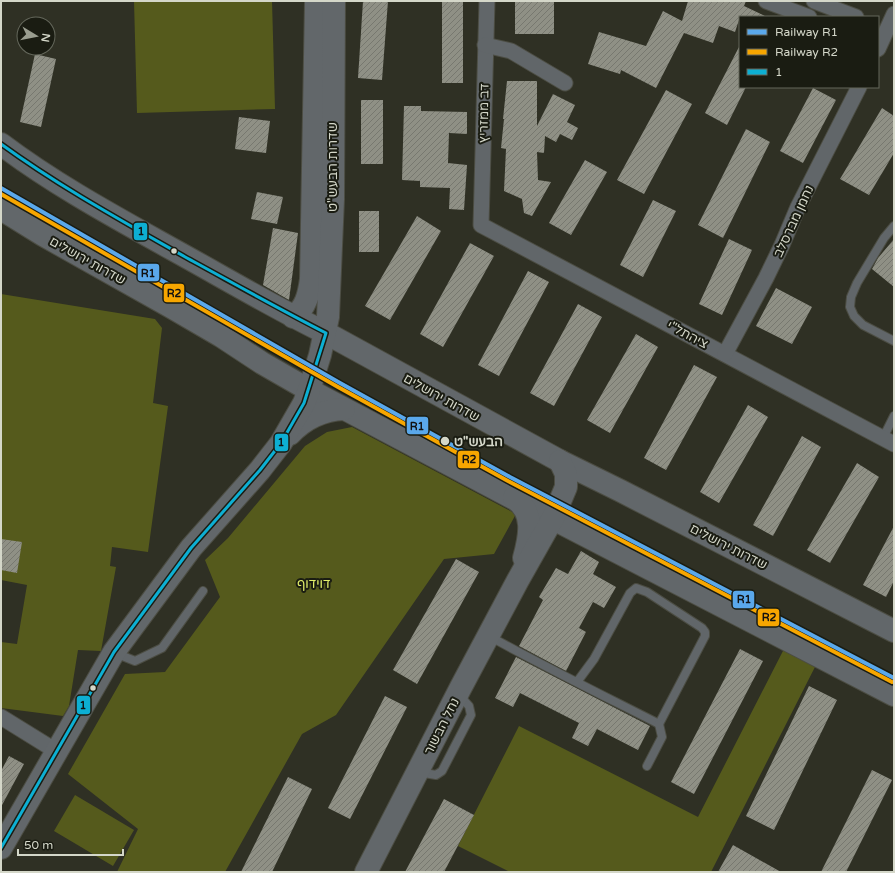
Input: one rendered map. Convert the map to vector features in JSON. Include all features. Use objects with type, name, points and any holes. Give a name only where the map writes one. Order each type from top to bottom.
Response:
[{"type":"street","name":"שדרות הבעש\"ט","points":[[293,317],[300,312],[303,307],[310,289],[311,279],[316,1]]},
{"type":"street","name":"שדרות הבעש\"ט","points":[[281,443],[304,403],[326,333],[330,294],[332,223],[334,1]]},
{"type":"street","name":"דב ממזריץ","points":[[481,225],[487,1]]},
{"type":"street","points":[[766,1],[806,16]]},
{"type":"street","points":[[814,1],[853,16]]},
{"type":"street","points":[[883,38],[894,14]]},
{"type":"street","points":[[485,45],[510,50],[565,83]]},
{"type":"street","name":"נחמן מברסלב","points":[[725,354],[772,265],[798,207],[858,88]]},
{"type":"street","name":"שדרות ירושלים","points":[[1,144],[39,172],[120,220],[293,317],[326,333],[560,461],[894,630]]},
{"type":"street","points":[[1,163],[39,172]]},
{"type":"street","name":"שדרות ירושלים","points":[[1,210],[221,336],[262,363],[344,409],[509,496],[894,694]]},
{"type":"street","name":"ציהתל\"י","points":[[481,225],[888,441]]},
{"type":"street","points":[[1,848],[114,652],[191,548],[260,470],[292,431],[312,417],[331,410],[344,409]]},
{"type":"street","name":"נחל הבשור","points":[[366,872],[457,694],[553,518],[566,487],[566,474],[560,461]]},
{"type":"street","name":"נחל הבשור","points":[[509,496],[517,501],[526,510],[530,525],[528,542],[518,580]]},
{"type":"street","points":[[1,717],[56,751]]},
{"type":"lane","points":[[894,226],[884,238],[857,283],[851,297],[850,307],[854,316],[863,324],[894,341]]},
{"type":"lane","points":[[888,441],[894,416]]},
{"type":"lane","points":[[577,682],[594,659],[630,593],[636,588],[640,589],[702,628],[705,632],[705,636],[659,724],[662,737],[647,766]]},
{"type":"lane","points":[[114,652],[136,661],[162,648],[203,592]]},
{"type":"lane","points":[[488,636],[659,724]]},
{"type":"green space","points":[[134,1],[272,1],[275,109],[137,113]]},
{"type":"green space","points":[[1,294],[155,319],[162,328],[153,403],[168,406],[148,552],[112,547],[110,566],[116,567],[101,651],[78,650],[69,706],[63,716],[1,708],[1,642],[17,644],[27,585],[1,580]]},
{"type":"green space","name":"דוידוף","points":[[352,427],[516,514],[494,554],[444,559],[336,715],[302,734],[225,872],[117,872],[138,829],[68,774],[125,674],[165,672],[220,597],[205,560],[228,538],[305,446],[327,432]]},
{"type":"green space","points":[[785,647],[817,663],[711,872],[510,872],[458,846],[519,726],[698,817]]},
{"type":"green space","points":[[75,795],[134,830],[113,866],[54,831]]},
{"type":"building","points":[[363,1],[388,1],[382,80],[358,78]]},
{"type":"building","points":[[442,1],[463,1],[463,83],[442,83]]},
{"type":"building","points":[[515,1],[554,1],[554,34],[515,34]]},
{"type":"building","points":[[688,1],[746,1],[744,6],[765,16],[739,16],[735,32],[719,26],[713,43],[684,33],[656,88],[621,70],[620,74],[588,64],[599,32],[646,46],[663,11],[682,21]]},
{"type":"building","points":[[739,47],[739,88],[746,88],[727,125],[705,113]]},
{"type":"building","points":[[35,56],[43,56],[56,59],[41,127],[20,122]]},
{"type":"building","points":[[507,81],[537,81],[537,126],[553,94],[575,105],[567,122],[578,128],[572,140],[560,134],[556,142],[545,136],[544,153],[537,152],[538,180],[551,182],[532,216],[524,213],[522,199],[504,191],[506,149],[501,148]]},
{"type":"building","points":[[813,88],[836,100],[803,163],[780,151]]},
{"type":"building","points":[[666,90],[692,104],[644,194],[617,180]]},
{"type":"building","points":[[361,100],[383,100],[383,164],[361,164]]},
{"type":"building","points":[[404,106],[421,106],[421,111],[467,112],[467,134],[449,133],[448,163],[467,165],[464,210],[449,209],[450,188],[420,187],[420,181],[402,180]]},
{"type":"building","points":[[882,108],[894,116],[894,153],[869,195],[840,179]]},
{"type":"building","points":[[239,117],[270,121],[266,153],[235,149]]},
{"type":"building","points":[[746,129],[770,142],[723,238],[698,225]]},
{"type":"building","points":[[585,160],[607,172],[571,235],[549,223]]},
{"type":"building","points":[[257,192],[283,197],[277,224],[251,219]]},
{"type":"building","points":[[653,200],[676,211],[643,277],[620,265]]},
{"type":"building","points":[[359,211],[379,211],[379,252],[359,252]]},
{"type":"building","points":[[417,216],[441,231],[390,320],[365,306]]},
{"type":"building","points":[[273,228],[298,233],[289,300],[263,285]]},
{"type":"building","points":[[729,239],[752,250],[722,315],[699,304]]},
{"type":"building","points":[[894,239],[894,287],[872,269],[878,258]]},
{"type":"building","points":[[470,243],[494,256],[443,347],[420,334]]},
{"type":"building","points":[[528,271],[549,282],[499,376],[478,365]]},
{"type":"building","points":[[776,288],[812,307],[792,344],[756,326]]},
{"type":"building","points":[[578,304],[602,317],[554,406],[530,393]]},
{"type":"building","points":[[636,334],[658,347],[610,433],[587,420]]},
{"type":"building","points":[[694,365],[717,377],[666,470],[644,458]]},
{"type":"building","points":[[748,405],[768,417],[719,503],[700,492]]},
{"type":"building","points":[[802,436],[821,447],[773,536],[753,525]]},
{"type":"building","points":[[857,463],[879,477],[830,563],[807,550]]},
{"type":"building","points":[[894,526],[894,581],[886,597],[863,585]]},
{"type":"building","points":[[1,539],[22,542],[17,573],[1,570]]},
{"type":"building","points":[[581,551],[599,562],[593,574],[616,587],[604,608],[593,602],[579,628],[586,632],[566,671],[519,646],[543,600],[539,597],[556,568],[568,574]]},
{"type":"building","points":[[456,559],[479,572],[417,684],[393,670]]},
{"type":"building","points":[[740,649],[763,661],[694,794],[671,782]]},
{"type":"building","points":[[516,657],[650,726],[638,750],[597,729],[588,746],[572,738],[579,723],[520,693],[513,707],[495,698]]},
{"type":"building","points":[[809,686],[837,700],[774,830],[746,816]]},
{"type":"building","points":[[385,696],[407,707],[350,819],[328,808]]},
{"type":"building","points":[[9,756],[24,764],[1,807],[1,771]]},
{"type":"building","points":[[872,770],[892,780],[846,872],[821,872]]},
{"type":"building","points":[[288,777],[312,789],[272,872],[241,872]]},
{"type":"building","points":[[444,799],[474,815],[444,872],[405,872]]},
{"type":"building","points":[[733,845],[781,872],[718,872]]},
{"type":"rail line","name":"R1","points":[[1,188],[340,383],[510,477],[894,678]]},
{"type":"rail line","name":"R2","points":[[1,194],[338,387],[508,481],[892,682]]},
{"type":"transit line","name":"1","points":[[1,144],[46,175],[116,217],[187,258],[326,333],[304,403],[281,443],[260,470],[191,548],[114,652],[1,848]]},
{"type":"place","name":"הבעש\"ט","points":[[445,441]]}]
